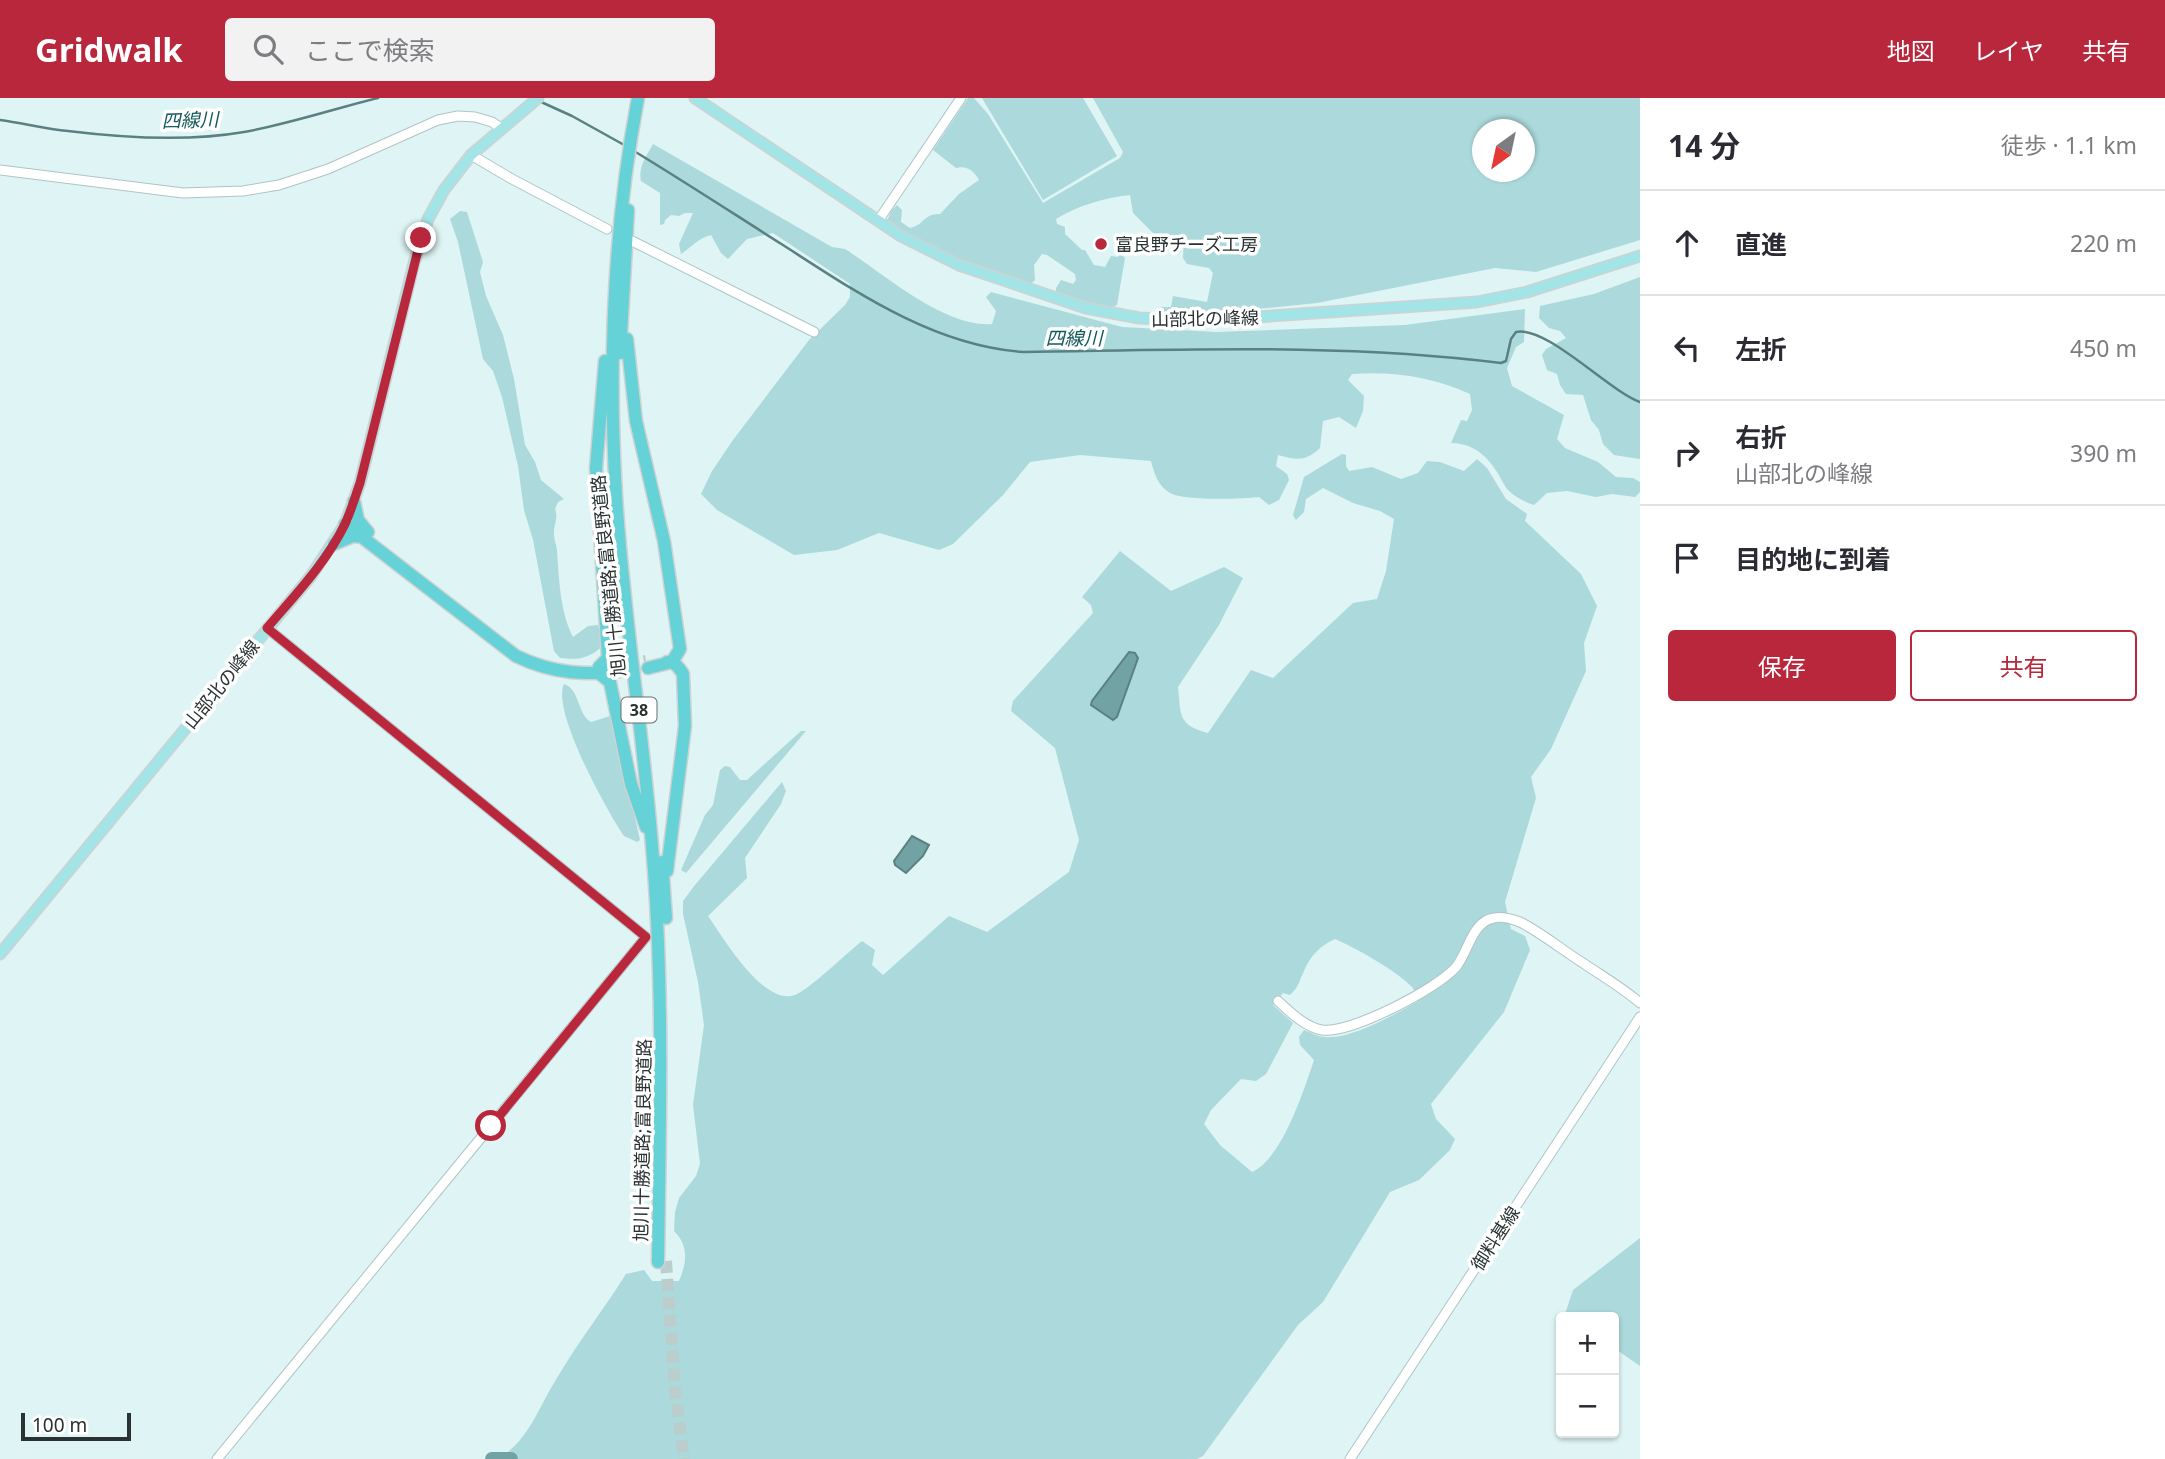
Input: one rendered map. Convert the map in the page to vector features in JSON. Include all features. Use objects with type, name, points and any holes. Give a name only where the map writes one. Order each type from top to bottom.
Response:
[{"type":"highway","name":"旭川十勝道路;富良野道路","points":[[630,161],[638,98]]},
{"type":"highway","name":"旭川十勝道路;富良野道路","points":[[618,293],[612,371],[616,498],[653,847],[660,962],[662,1261],[668,1036],[664,889],[624,498],[617,231],[644,98]]},
{"type":"highway","points":[[600,671],[608,658],[596,468],[603,378],[618,293]]},
{"type":"highway","name":"38","points":[[618,293],[636,421],[664,541],[679,634],[680,649],[672,662],[683,674],[685,726],[664,889]]},
{"type":"highway","points":[[354,501],[358,520],[366,535]]},
{"type":"highway","points":[[346,521],[516,656],[545,669],[578,674],[627,667]]},
{"type":"highway","points":[[334,544],[353,536],[366,535]]},
{"type":"highway","points":[[647,664],[672,662]]},
{"type":"highway","points":[[600,671],[610,682],[631,784],[653,847]]},
{"type":"main road","name":"山部北の峰線","points":[[0,954],[311,576],[334,544],[360,483],[421,238],[444,190],[471,155],[538,98]]},
{"type":"main road","name":"山部北の峰線","points":[[695,98],[927,251],[992,278],[1099,311],[1166,320],[1198,321],[1476,302],[1527,292],[1640,256]]},
{"type":"street","points":[[878,221],[961,98]]},
{"type":"street","points":[[0,170],[183,192],[243,191],[279,185],[328,169],[438,120],[458,116],[475,117],[501,128]]},
{"type":"street","points":[[471,155],[607,229]]},
{"type":"street","points":[[632,242],[814,332]]},
{"type":"street","points":[[217,1459],[646,937],[267,628]]},
{"type":"street","points":[[1278,1001],[1312,1027],[1323,1030],[1343,1028],[1408,1000],[1442,980],[1460,961],[1480,926],[1492,918],[1500,918],[1510,919],[1530,929],[1640,1003]]},
{"type":"street","name":"御料基線","points":[[1350,1459],[1640,1017]]},
{"type":"shaded area","points":[[968,98],[974,98],[988,114],[1043,203],[1120,158],[1123,152],[1093,98],[1640,98],[1640,240],[1536,272],[1495,268],[1317,303],[1196,315],[1158,313],[1158,307],[1171,307],[1173,296],[1207,302],[1213,273],[1209,268],[1187,264],[1183,258],[1184,241],[1156,236],[1133,213],[1130,195],[1092,203],[1056,219],[1057,224],[1065,227],[1065,234],[1085,250],[1094,265],[1105,267],[1111,256],[1118,257],[1120,253],[1125,258],[1117,305],[1103,309],[1056,294],[1061,280],[1073,284],[1076,280],[1075,274],[1047,255],[1042,254],[1034,265],[1035,280],[1031,284],[932,249],[887,221],[897,205],[902,210],[901,222],[910,228],[934,214],[940,214],[959,194],[979,180],[970,170],[964,167],[956,168],[933,150]]},
{"type":"shaded area","points":[[982,98],[1083,98],[1117,156],[1043,200]]},
{"type":"shaded area","points":[[653,144],[832,247],[845,249],[935,309],[974,323],[992,324],[996,311],[986,297],[991,292],[1122,327],[1217,332],[1405,325],[1525,309],[1524,342],[1516,347],[1507,368],[1512,386],[1564,415],[1557,439],[1565,448],[1598,462],[1616,477],[1633,478],[1640,482],[1640,492],[1635,497],[1612,494],[1596,497],[1567,491],[1547,493],[1534,505],[1527,503],[1509,491],[1483,455],[1471,447],[1451,443],[1461,420],[1467,421],[1472,410],[1470,394],[1442,383],[1412,376],[1352,374],[1348,380],[1364,396],[1363,411],[1356,428],[1339,417],[1323,421],[1320,448],[1315,453],[1301,459],[1278,455],[1276,466],[1287,474],[1289,480],[1279,500],[1269,505],[1259,497],[1213,499],[1177,496],[1160,483],[1151,461],[1080,455],[1030,462],[1003,495],[953,544],[939,550],[879,533],[837,550],[794,555],[717,510],[701,494],[712,471],[733,440],[809,340],[845,305],[850,297],[850,284],[773,233],[747,239],[728,259],[721,253],[711,235],[699,240],[681,254],[679,244],[693,213],[671,215],[660,225],[660,193],[641,181],[640,176],[643,162]]},
{"type":"shaded area","points":[[460,211],[467,212],[483,262],[480,272],[486,296],[503,335],[514,379],[525,445],[541,480],[564,499],[558,502],[555,509],[554,537],[565,617],[573,637],[588,626],[598,625],[603,646],[583,658],[560,658],[554,651],[502,397],[493,371],[483,359],[458,242],[450,219]]},
{"type":"shaded area","points":[[1640,277],[1640,459],[1614,455],[1603,444],[1583,395],[1566,394],[1557,374],[1547,370],[1542,355],[1546,349],[1566,338],[1539,318],[1540,306],[1594,294]]},
{"type":"shaded area","points":[[1342,454],[1346,455],[1349,471],[1372,467],[1401,479],[1418,473],[1427,461],[1440,462],[1464,471],[1477,459],[1487,468],[1506,499],[1527,514],[1525,521],[1581,574],[1597,606],[1584,643],[1586,671],[1551,749],[1531,777],[1536,798],[1505,902],[1511,929],[1525,936],[1530,950],[1504,1012],[1431,1104],[1436,1119],[1455,1139],[1450,1150],[1419,1180],[1390,1192],[1323,1302],[1298,1325],[1203,1456],[1197,1459],[497,1459],[517,1444],[525,1434],[565,1365],[626,1274],[644,1270],[652,1281],[679,1281],[682,1274],[685,1254],[682,1242],[674,1231],[675,1212],[679,1198],[696,1176],[700,1164],[693,1105],[704,1025],[683,914],[683,901],[695,885],[782,782],[786,791],[781,804],[745,858],[747,878],[708,916],[735,955],[760,983],[773,992],[787,996],[799,993],[862,941],[875,950],[872,965],[883,975],[949,916],[987,932],[1069,872],[1079,840],[1055,748],[1011,711],[1013,701],[1093,613],[1091,605],[1082,597],[1120,551],[1171,591],[1224,567],[1243,578],[1219,625],[1178,687],[1181,712],[1186,723],[1208,733],[1251,670],[1273,678],[1353,603],[1377,599],[1386,571],[1394,519],[1323,488],[1306,499],[1304,512],[1296,520],[1293,515],[1304,477]],"holes":[[[1335,939],[1395,973],[1412,988],[1418,1001],[1373,1025],[1347,1034],[1322,1037],[1304,1030],[1299,1037],[1300,1045],[1314,1060],[1304,1088],[1282,1139],[1263,1165],[1252,1172],[1220,1145],[1204,1124],[1211,1110],[1241,1079],[1256,1081],[1266,1074],[1293,1023],[1273,1005],[1283,993],[1290,995],[1293,992],[1309,961],[1325,944]]]},
{"type":"shaded area","points":[[1129,652],[1135,653],[1138,658],[1117,717],[1113,720],[1091,705]]},
{"type":"shaded area","points":[[564,684],[573,691],[583,713],[591,722],[610,716],[613,722],[640,840],[637,842],[624,836],[583,760],[566,715],[562,697]]},
{"type":"shaded area","points":[[801,731],[806,731],[686,873],[681,870],[705,815],[713,805],[720,770],[725,766],[730,767],[740,780],[747,780]]},
{"type":"shaded area","points":[[912,836],[929,845],[923,856],[906,873],[895,865],[894,861]]},
{"type":"shaded area","points":[[1640,1238],[1640,1366],[1619,1351],[1619,1312],[1566,1312],[1573,1290]]},
{"type":"waterway","name":"四線川","points":[[0,120],[112,136],[200,137],[261,129],[378,98]]},
{"type":"waterway","name":"四線川","points":[[539,101],[626,146]]},
{"type":"waterway","name":"四線川","points":[[634,151],[868,298],[927,328],[990,348],[1023,352],[1322,350],[1501,363],[1506,361],[1511,339],[1516,332],[1529,333],[1544,338],[1627,396],[1640,402]]},
{"type":"waterway","points":[[492,1459],[511,1459]]},
{"type":"tunnel","points":[[626,664],[646,661]]},
{"type":"tunnel","points":[[666,1261],[675,1390],[684,1459]]},
{"type":"place","name":"富良野チーズ工房","points":[[1101,244]]},
{"type":"route","points":[[421,238],[360,483],[348,517],[334,544],[311,576],[267,628],[646,937],[491,1126]]}]
